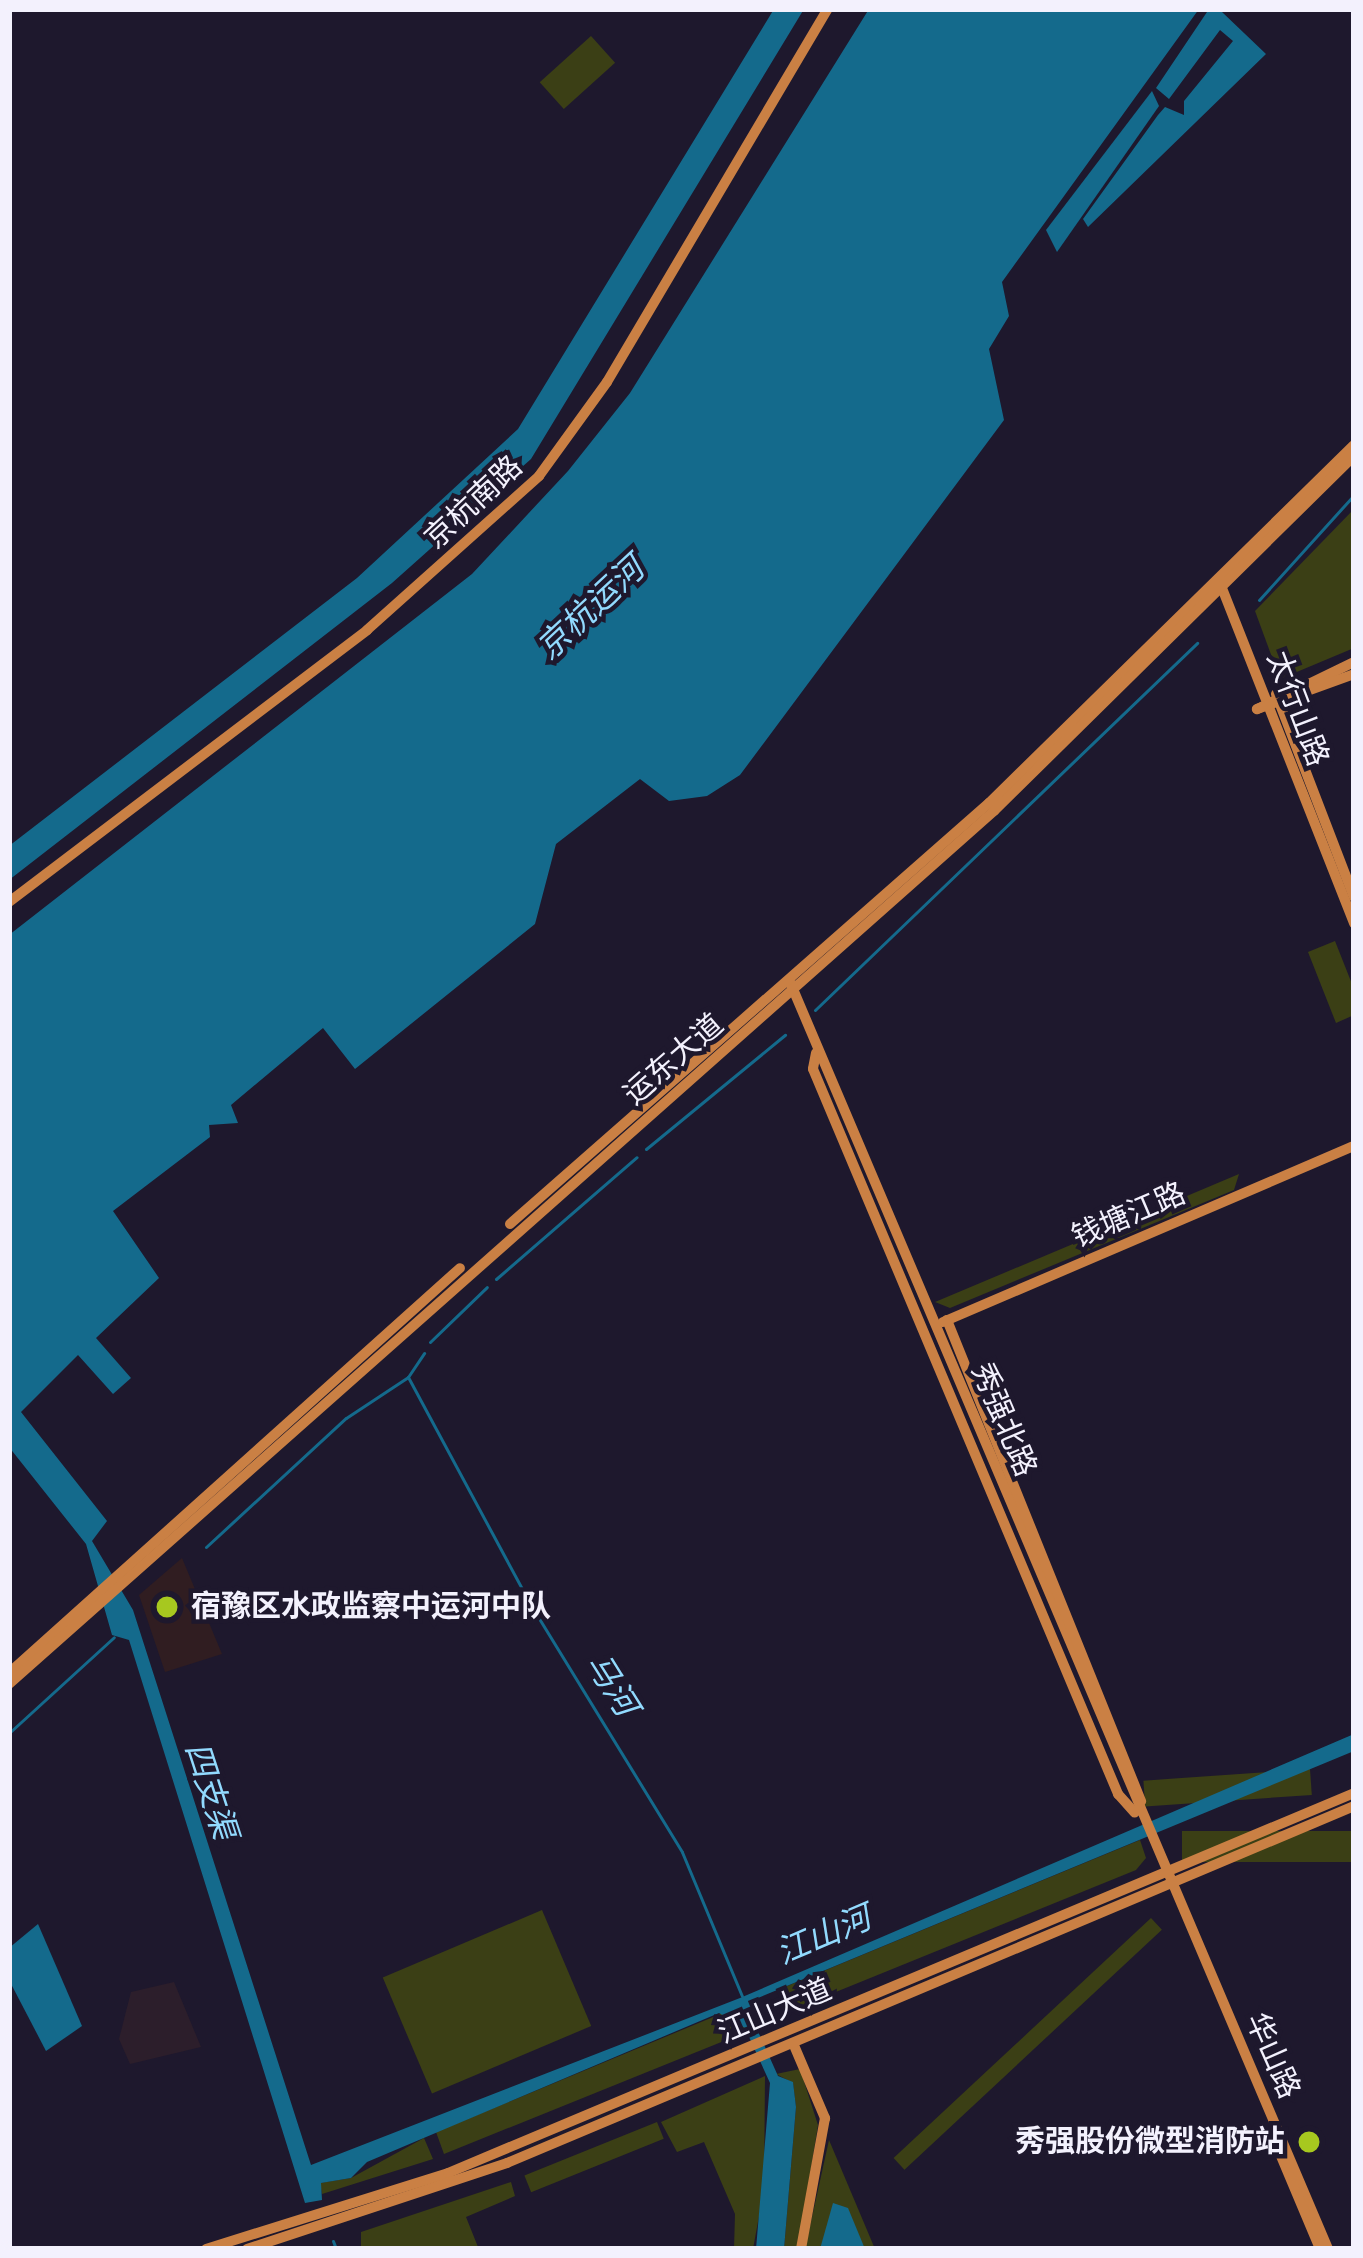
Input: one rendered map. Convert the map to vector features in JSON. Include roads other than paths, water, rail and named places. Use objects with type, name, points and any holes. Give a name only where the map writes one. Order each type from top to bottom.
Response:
[{"type":"street","name":"京杭南路","points":[[9,902],[367,629],[539,476],[607,382],[828,9]]},
{"type":"street","name":"运东大道","points":[[1221,584],[1354,445]]},
{"type":"street","name":"运东大道","points":[[9,1673],[989,803],[1354,456]]},
{"type":"street","name":"太行山路","points":[[1221,584],[1354,897]]},
{"type":"street","points":[[1274,703],[1354,662]]},
{"type":"street","points":[[1274,703],[1354,674]]},
{"type":"street","name":"太行山路","points":[[1274,703],[1354,924]]},
{"type":"street","points":[[788,984],[1141,1784],[1139,1814]]},
{"type":"street","points":[[788,984],[935,1325],[1118,1795],[1139,1814],[1166,1878]]},
{"type":"street","name":"钱塘江路","points":[[935,1325],[1354,1146]]},
{"type":"street","name":"运东大道","points":[[9,1684],[91,1604]]},
{"type":"street","name":"江山大道","points":[[247,2249],[453,2184],[793,2043],[1354,1793]]},
{"type":"street","name":"江山大道","points":[[206,2249],[448,2173],[1166,1878],[1354,1806]]},
{"type":"street","name":"华山路","points":[[1166,1878],[1324,2249]]},
{"type":"street","points":[[793,2043],[825,2118],[801,2249]]},
{"type":"water","points":[[774,9],[804,9],[531,459],[392,583],[9,880],[9,846],[357,578],[518,429]]},
{"type":"water","name":"京杭运河","points":[[869,9],[1199,9],[1002,282],[1009,316],[989,349],[1004,420],[740,775],[707,796],[669,801],[640,779],[556,844],[535,924],[355,1069],[323,1028],[231,1105],[238,1123],[209,1125],[210,1137],[113,1211],[159,1278],[96,1338],[131,1378],[113,1394],[78,1355],[21,1412],[107,1521],[92,1541],[133,1610],[311,2165],[740,1998],[1354,1734],[1354,1751],[753,2000],[756,2027],[778,2076],[793,2082],[796,2107],[784,2249],[756,2249],[770,2083],[745,2028],[719,2013],[367,2162],[351,2178],[321,2183],[322,2200],[305,2203],[129,1640],[112,1635],[86,1544],[9,1447],[9,935],[472,574],[568,471],[630,393]]},
{"type":"water","points":[[1207,12],[1222,12],[1266,54],[1088,227],[1083,219],[1158,115],[1165,107],[1184,115],[1184,101],[1233,41],[1220,30],[1169,99],[1156,88]]},
{"type":"water","points":[[1152,91],[1159,106],[1057,252],[1046,230]]},
{"type":"water","points":[[38,1924],[82,2026],[46,2051],[9,1980],[9,1948]]},
{"type":"water","points":[[833,2203],[848,2208],[865,2249],[820,2249]]},
{"type":"waterway","points":[[1259,600],[1354,495]]},
{"type":"waterway","points":[[815,1010],[1197,643]]},
{"type":"waterway","points":[[646,1149],[785,1035]]},
{"type":"waterway","points":[[496,1279],[637,1157]]},
{"type":"waterway","points":[[430,1342],[487,1287]]},
{"type":"waterway","points":[[206,1547],[346,1418],[408,1377],[424,1353]]},
{"type":"waterway","name":"马河","points":[[408,1377],[532,1607],[682,1852],[742,1996]]},
{"type":"waterway","points":[[9,1733],[114,1637]]},
{"type":"waterway","name":"四支渠","points":[[333,2241],[336,2249]]},
{"type":"place","name":"宿豫区水政监察中运河中队","points":[[167,1607]]},
{"type":"place","name":"秀强股份微型消防站","points":[[1309,2142]]},
{"type":"water label","name":"江山河","points":[[824,1936]]}]
